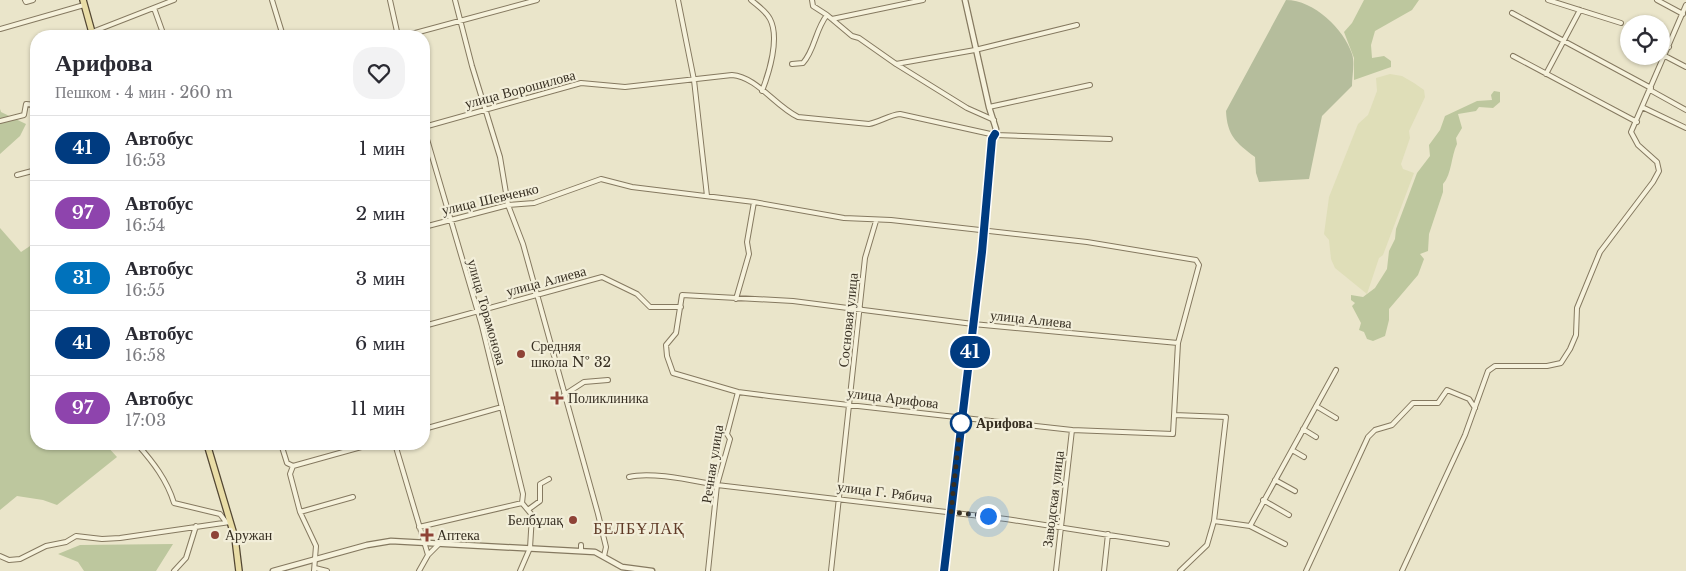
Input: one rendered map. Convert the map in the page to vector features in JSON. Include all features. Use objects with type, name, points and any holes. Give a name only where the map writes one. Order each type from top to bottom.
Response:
[{"type":"main road","points":[[83,3],[91,30]]},
{"type":"main road","points":[[209,450],[228,522],[238,550],[239,571]]},
{"type":"street","points":[[25,0],[26,2],[33,0]]},
{"type":"street","points":[[102,30],[174,0]]},
{"type":"street","points":[[272,0],[281,30]]},
{"type":"street","points":[[390,0],[397,30]]},
{"type":"street","points":[[456,0],[472,66],[503,174],[508,205],[523,244],[535,295],[598,514],[606,547],[604,556]]},
{"type":"street","points":[[425,30],[537,0]]},
{"type":"street","points":[[678,0],[694,80],[707,196]]},
{"type":"street","points":[[751,0],[771,20],[773,30],[770,70],[762,91]]},
{"type":"street","points":[[807,0],[852,36],[859,38],[896,64],[967,108],[994,120]]},
{"type":"street","points":[[812,0],[813,6]]},
{"type":"street","points":[[832,19],[923,0]]},
{"type":"street","points":[[944,571],[973,324],[992,139],[996,129],[975,50],[965,0]]},
{"type":"street","points":[[1548,0],[1620,23]]},
{"type":"street","points":[[1657,0],[1682,16],[1686,21]]},
{"type":"street","points":[[0,29],[83,3]]},
{"type":"street","points":[[1670,45],[1686,5]]},
{"type":"street","points":[[154,8],[162,30]]},
{"type":"street","points":[[1546,74],[1580,10]]},
{"type":"street","points":[[1512,13],[1686,110]]},
{"type":"street","points":[[792,64],[803,63],[811,54],[814,40],[827,15]]},
{"type":"street","points":[[896,64],[975,50],[1076,25]]},
{"type":"street","points":[[1513,56],[1637,122]]},
{"type":"street","points":[[1670,59],[1686,67]]},
{"type":"street","points":[[1402,571],[1476,409],[1488,371],[1495,366],[1547,366],[1561,363],[1570,349],[1576,335],[1577,308],[1600,252],[1654,182],[1659,171],[1656,162],[1638,145],[1631,132],[1661,65]]},
{"type":"street","name":"улица Ворошилова","points":[[430,126],[581,83],[625,87],[740,75],[798,117],[869,124],[900,114],[995,134],[1110,139]]},
{"type":"street","points":[[989,108],[1090,85]]},
{"type":"street","points":[[0,121],[24,115],[26,104],[30,104]]},
{"type":"street","points":[[1642,107],[1686,128]]},
{"type":"street","name":"улица Торамонова","points":[[430,149],[502,407],[523,494],[522,502]]},
{"type":"street","points":[[17,175],[30,172]]},
{"type":"street","name":"улица Шевченко","points":[[430,225],[508,205],[534,202],[601,179],[648,190],[754,202],[844,218],[876,221],[891,220],[983,232],[1087,242],[1196,260],[1199,265],[1178,343]]},
{"type":"street","points":[[736,298],[749,254],[746,242],[754,202]]},
{"type":"street","name":"Сосновая улица","points":[[831,571],[865,258],[876,221]]},
{"type":"street","name":"улица Алиева","points":[[430,324],[602,277],[637,294],[650,307],[681,307],[682,294],[793,301],[973,324],[1178,343]]},
{"type":"street","name":"улица Арифова","points":[[681,307],[676,332],[666,345],[667,356],[673,373],[738,392],[1072,430],[1173,434],[1174,415]]},
{"type":"street","points":[[1178,343],[1174,415],[1226,417],[1214,521],[1206,545],[1180,571]]},
{"type":"street","points":[[1250,526],[1336,370]]},
{"type":"street","points":[[564,395],[584,382],[608,380]]},
{"type":"street","points":[[1306,571],[1368,437],[1375,430],[1392,425],[1413,403],[1438,403],[1447,390],[1469,398],[1476,409]]},
{"type":"street","name":"Речная улица","points":[[708,571],[717,485],[726,460],[730,439],[727,434],[738,392]]},
{"type":"street","points":[[1316,406],[1336,418]]},
{"type":"street","points":[[430,427],[502,407]]},
{"type":"street","points":[[1303,429],[1316,437]]},
{"type":"street","name":"Заводская улица","points":[[1056,571],[1072,430]]},
{"type":"street","points":[[142,450],[154,463],[169,487],[174,503],[220,514],[228,522]]},
{"type":"street","points":[[283,450],[287,464],[293,466],[350,450]]},
{"type":"street","points":[[397,450],[428,555]]},
{"type":"street","points":[[1292,450],[1304,457]]},
{"type":"street","points":[[293,466],[290,474],[300,512],[305,526],[314,538],[316,559],[314,570],[327,571]]},
{"type":"street","name":"улица Г. Рябича","points":[[629,477],[644,475],[688,479],[717,485],[839,498],[1061,526],[1167,544]]},
{"type":"street","points":[[529,509],[540,501],[540,484],[548,479]]},
{"type":"street","points":[[1275,480],[1295,491]]},
{"type":"street","points":[[300,512],[353,497]]},
{"type":"street","points":[[1263,500],[1289,515]]},
{"type":"street","points":[[419,527],[522,502],[532,515],[530,548],[520,571]]},
{"type":"street","points":[[1214,521],[1250,526],[1285,544]]},
{"type":"street","points":[[0,556],[9,560],[20,559],[46,546],[66,542],[76,536],[102,539],[120,538],[228,522]]},
{"type":"street","points":[[174,571],[186,558],[196,526]]},
{"type":"street","points":[[1104,571],[1108,534]]},
{"type":"street","points":[[273,571],[367,545],[391,542],[595,552],[622,567],[652,571]]},
{"type":"street","points":[[419,571],[428,555],[439,544]]},
{"type":"street","points":[[581,545],[581,551]]},
{"type":"green space","points":[[1286,0],[1297,1],[1317,10],[1342,35],[1353,58],[1352,86],[1322,116],[1309,179],[1259,182],[1256,173],[1255,157],[1234,138],[1228,126],[1226,111]]},
{"type":"green space","points":[[1364,0],[1419,0],[1412,10],[1375,31],[1371,45],[1372,58],[1384,56],[1391,61],[1391,67],[1354,80],[1354,58],[1344,32],[1352,23]]},
{"type":"green space","points":[[1390,74],[1402,76],[1414,83],[1424,90],[1425,97],[1409,131],[1410,138],[1401,164],[1403,169],[1414,173],[1383,255],[1379,258],[1367,294],[1335,268],[1331,259],[1329,240],[1324,234],[1329,197],[1358,124],[1368,115],[1377,91],[1376,78]]},
{"type":"green space","points":[[1494,91],[1500,92],[1500,102],[1493,108],[1479,107],[1476,111],[1458,114],[1462,128],[1456,138],[1457,144],[1450,170],[1443,184],[1443,192],[1429,234],[1428,251],[1420,254],[1424,259],[1418,275],[1389,309],[1389,320],[1385,336],[1373,341],[1367,339],[1364,332],[1359,330],[1361,323],[1352,306],[1355,303],[1351,300],[1351,295],[1363,297],[1375,288],[1387,269],[1389,251],[1395,239],[1396,229],[1417,173],[1430,156],[1429,145],[1440,130],[1445,116],[1477,101],[1492,100],[1491,95]]},
{"type":"green space","points":[[0,109],[1,112],[26,124],[20,136],[0,154]]},
{"type":"green space","points":[[0,228],[21,252],[30,246],[30,450],[111,450],[117,457],[57,505],[43,500],[17,496],[0,510]]},
{"type":"green space","points":[[173,544],[156,571],[84,571],[78,562],[58,554],[80,545]]},
{"type":"bus line","name":"41","points":[[944,571],[982,252],[992,139],[995,134]]},
{"type":"place","name":"Средняя школа № 32","points":[[521,354]]},
{"type":"place","name":"Поликлиника","points":[[557,398]]},
{"type":"place","name":"Арифова","points":[[961,423]]},
{"type":"place","name":"Белбұлақ","points":[[573,520]]},
{"type":"place","name":"Аружан","points":[[215,535]]},
{"type":"place","name":"Аптека","points":[[427,535]]},
{"type":"district","name":"БЕЛБҰЛАҚ","points":[[639,528]]},
{"type":"route","points":[[961,423],[961,418],[951,512],[988,516]]}]
